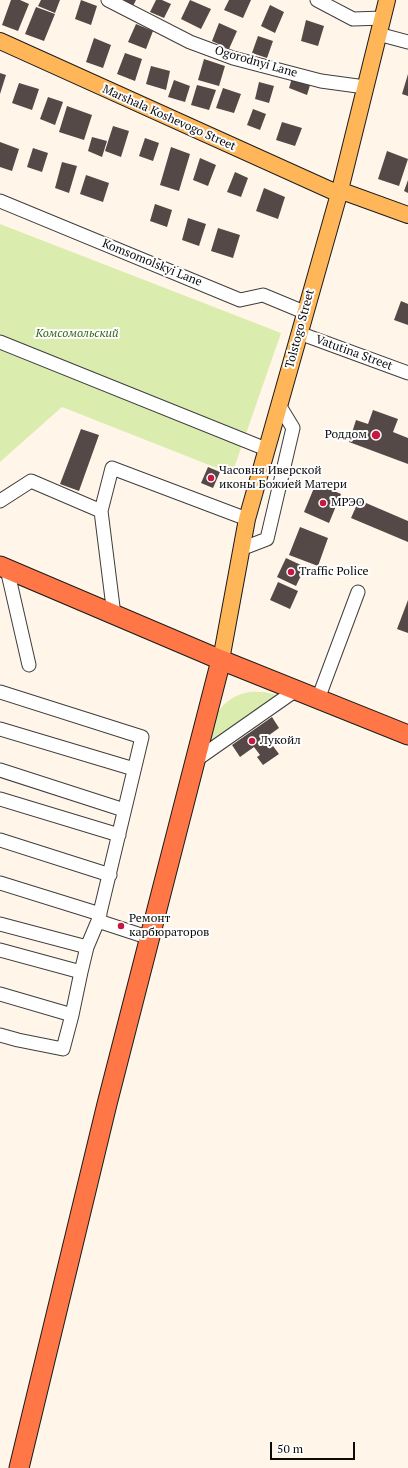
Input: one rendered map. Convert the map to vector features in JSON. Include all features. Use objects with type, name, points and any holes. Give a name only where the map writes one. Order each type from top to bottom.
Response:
[{"type":"highway","points":[[2,574],[114,615],[221,660],[408,735]]},
{"type":"highway","points":[[19,1468],[105,1111],[221,660]]},
{"type":"main road","name":"Tolstogo Street","points":[[221,660],[246,519],[339,192],[387,0]]},
{"type":"main road","name":"Marshala Koshevogo Street","points":[[0,41],[339,192],[408,215]]},
{"type":"street","name":"Ogorodnyi Lane","points":[[108,0],[190,42],[234,58],[321,81],[366,87]]},
{"type":"street","points":[[317,0],[353,19],[383,18]]},
{"type":"street","points":[[378,34],[408,42]]},
{"type":"street","name":"Komsomolskyi Lane","points":[[0,201],[240,300],[263,295],[304,312]]},
{"type":"street","name":"Vatutina Street","points":[[300,333],[408,373]]},
{"type":"street","points":[[0,342],[266,449]]},
{"type":"street","points":[[241,549],[267,539],[293,428],[279,405]]},
{"type":"street","points":[[114,615],[101,511],[112,468],[246,519]]},
{"type":"street","points":[[0,501],[31,481],[101,511]]},
{"type":"street","points":[[2,574],[29,665]]},
{"type":"street","points":[[318,699],[358,592]]},
{"type":"street","points":[[196,760],[296,690]]},
{"type":"street","points":[[0,692],[142,737],[110,875],[99,918],[87,947],[63,1049],[18,1040],[0,1034]]},
{"type":"street","points":[[0,729],[134,769]]},
{"type":"street","points":[[0,770],[124,810]]},
{"type":"street","points":[[0,799],[119,836]]},
{"type":"street","points":[[0,840],[110,875]]},
{"type":"street","points":[[0,883],[99,918],[150,938]]},
{"type":"street","points":[[0,924],[87,947]]},
{"type":"street","points":[[0,950],[81,972]]},
{"type":"street","points":[[0,994],[72,1015]]},
{"type":"green space","name":"Комсомольский","points":[[0,224],[281,333],[232,474],[62,407],[0,462]]},
{"type":"green space","points":[[264,692],[281,696],[205,748],[213,721],[228,701],[245,693]]},
{"type":"building","points":[[11,0],[20,0],[29,4],[18,31],[2,25]]},
{"type":"building","points":[[41,0],[60,0],[55,13],[38,6]]},
{"type":"building","points":[[81,0],[97,6],[91,25],[75,19]]},
{"type":"building","points":[[122,0],[136,0],[133,6]]},
{"type":"building","points":[[156,0],[162,0],[171,4],[164,18],[150,12]]},
{"type":"building","points":[[190,0],[211,9],[201,29],[181,19]]},
{"type":"building","points":[[229,0],[251,0],[243,18],[224,10]]},
{"type":"building","points":[[270,5],[284,12],[275,33],[261,26]]},
{"type":"building","points":[[36,7],[55,14],[44,41],[25,34]]},
{"type":"building","points":[[306,20],[324,26],[318,46],[301,41]]},
{"type":"building","points":[[219,23],[237,31],[229,49],[212,41]]},
{"type":"building","points":[[136,24],[153,31],[146,49],[128,42]]},
{"type":"building","points":[[258,36],[273,41],[267,58],[252,53]]},
{"type":"building","points":[[94,38],[111,45],[103,68],[86,62]]},
{"type":"building","points":[[125,53],[142,59],[135,81],[117,74]]},
{"type":"building","points":[[204,59],[225,66],[219,86],[198,80]]},
{"type":"building","points":[[151,66],[170,71],[166,90],[146,84]]},
{"type":"building","points":[[0,73],[6,75],[0,94]]},
{"type":"building","points":[[408,74],[408,96],[402,94]]},
{"type":"building","points":[[293,75],[311,82],[307,95],[289,88]]},
{"type":"building","points":[[174,80],[190,86],[185,102],[168,97]]},
{"type":"building","points":[[259,82],[274,86],[269,103],[255,99]]},
{"type":"building","points":[[19,83],[39,89],[32,110],[12,103]]},
{"type":"building","points":[[197,85],[216,90],[209,110],[191,105]]},
{"type":"building","points":[[223,88],[241,94],[234,113],[216,108]]},
{"type":"building","points":[[48,97],[63,102],[55,125],[40,119]]},
{"type":"building","points":[[67,106],[92,115],[84,140],[59,132]]},
{"type":"building","points":[[253,109],[266,114],[260,130],[247,125]]},
{"type":"building","points":[[282,122],[302,128],[295,146],[276,140]]},
{"type":"building","points":[[113,126],[129,131],[121,157],[105,151]]},
{"type":"building","points":[[92,137],[107,141],[102,157],[88,151]]},
{"type":"building","points":[[145,138],[159,143],[153,161],[139,156]]},
{"type":"building","points":[[0,142],[19,149],[12,171],[0,167]]},
{"type":"building","points":[[171,147],[190,154],[179,191],[160,185]]},
{"type":"building","points":[[33,148],[48,153],[42,172],[27,167]]},
{"type":"building","points":[[387,151],[408,159],[399,186],[378,179]]},
{"type":"building","points":[[200,158],[216,165],[208,186],[193,180]]},
{"type":"building","points":[[62,162],[77,166],[69,193],[55,188]]},
{"type":"building","points":[[235,172],[248,178],[241,197],[227,192]]},
{"type":"building","points":[[86,175],[109,183],[103,202],[80,194]]},
{"type":"building","points":[[408,180],[408,193],[404,191]]},
{"type":"building","points":[[264,188],[285,197],[278,219],[256,211]]},
{"type":"building","points":[[155,204],[172,210],[167,227],[150,221]]},
{"type":"building","points":[[188,218],[206,224],[199,246],[182,240]]},
{"type":"building","points":[[218,228],[240,235],[233,258],[211,251]]},
{"type":"building","points":[[401,301],[408,304],[408,325],[394,320]]},
{"type":"building","name":"Роддом","points":[[373,410],[398,419],[393,432],[408,438],[408,464],[349,442],[356,420],[368,424]]},
{"type":"building","points":[[81,429],[99,435],[79,491],[60,484]]},
{"type":"building","name":"Часовня Иверской иконы Божией Матери","points":[[208,467],[220,472],[213,488],[201,483]]},
{"type":"building","name":"МРЭО","points":[[316,483],[341,494],[329,523],[304,512]]},
{"type":"building","points":[[359,500],[408,521],[408,542],[351,518]]},
{"type":"building","points":[[300,527],[328,538],[318,566],[289,555]]},
{"type":"building","name":"Traffic Police","points":[[286,558],[305,567],[296,586],[277,577]]},
{"type":"building","points":[[278,582],[298,591],[290,609],[270,600]]},
{"type":"building","points":[[408,600],[408,633],[397,629]]},
{"type":"building","name":"Лукойл","points":[[272,717],[279,728],[265,738],[271,747],[273,746],[279,754],[263,765],[257,757],[260,755],[254,747],[240,757],[232,745]]},
{"type":"place","name":"Роддом","points":[[376,435]]},
{"type":"place","name":"Часовня Иверской иконы Божией Матери","points":[[211,478]]},
{"type":"place","name":"МРЭО","points":[[323,503]]},
{"type":"place","name":"Traffic Police","points":[[291,572]]},
{"type":"place","name":"Лукойл","points":[[252,741]]},
{"type":"place","name":"Ремонт карбюраторов","points":[[121,926]]}]
